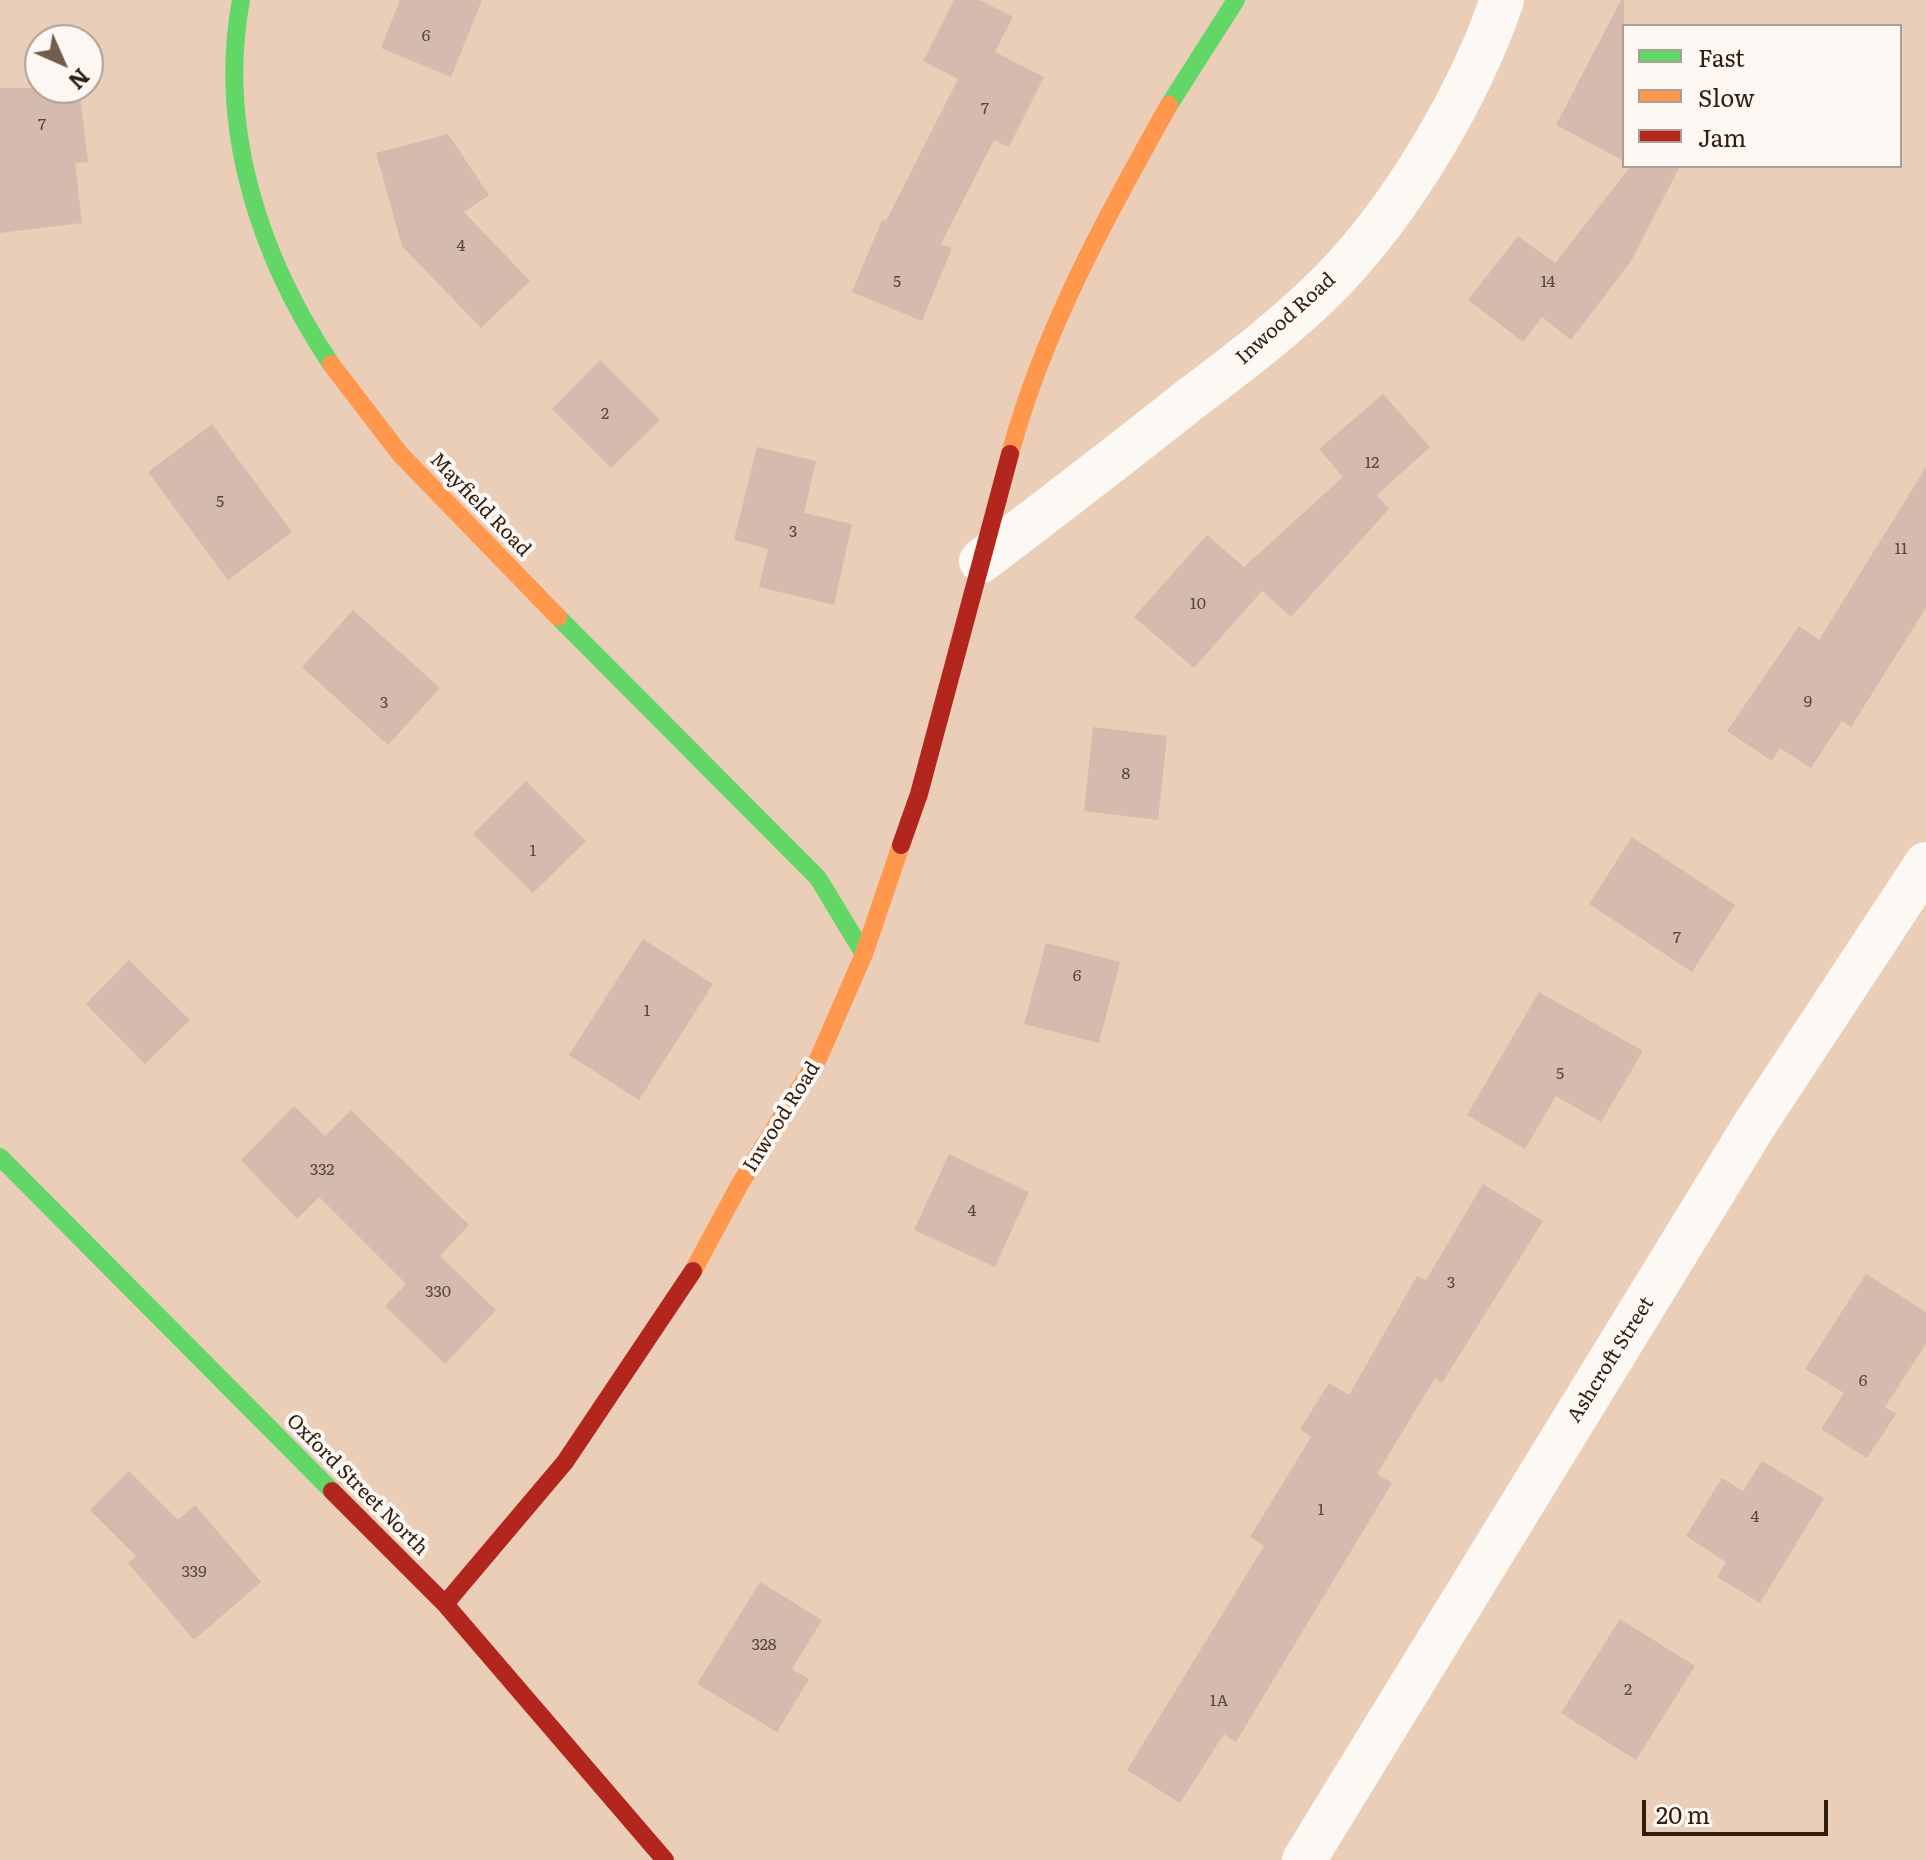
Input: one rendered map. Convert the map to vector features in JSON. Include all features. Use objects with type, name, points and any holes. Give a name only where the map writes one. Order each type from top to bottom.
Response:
[{"type":"street","name":"Mayfield Road","points":[[241,0],[234,74],[237,136],[248,197],[267,251],[321,354],[356,402],[435,495],[818,878],[864,954]]},
{"type":"street","name":"Inwood Road","points":[[445,1604],[565,1462],[695,1267],[740,1184],[819,1057],[864,954],[919,794],[1020,416],[1065,306],[1139,157],[1189,70],[1236,0]]},
{"type":"street","name":"Inwood Road","points":[[981,561],[1238,363],[1334,279],[1383,218],[1427,153],[1465,85],[1502,0]]},
{"type":"street","name":"Ashcroft Street","points":[[1304,1860],[1755,1124],[1926,864]]},
{"type":"street","name":"Oxford Street North","points":[[0,1157],[445,1604],[665,1860]]},
{"type":"building","points":[[400,0],[482,0],[451,77],[381,48]]},
{"type":"building","points":[[954,0],[979,0],[1013,17],[995,52],[1044,77],[1009,147],[994,140],[941,244],[952,248],[922,321],[852,292],[882,220],[886,221],[958,79],[923,61]]},
{"type":"building","points":[[1621,0],[1624,0],[1622,160],[1556,125]]},
{"type":"building","points":[[0,88],[24,88],[24,104],[81,104],[88,162],[75,163],[82,223],[0,233]]},
{"type":"building","points":[[448,134],[489,195],[464,212],[530,281],[481,328],[402,246],[376,153]]},
{"type":"building","points":[[1629,168],[1679,168],[1631,261],[1571,340],[1542,317],[1523,342],[1468,300],[1518,236],[1555,263]]},
{"type":"building","points":[[600,360],[660,420],[611,468],[552,409]]},
{"type":"building","points":[[1383,394],[1430,447],[1377,495],[1389,509],[1291,617],[1262,591],[1194,668],[1134,617],[1207,535],[1244,567],[1343,477],[1319,449]]},
{"type":"building","points":[[212,424],[292,532],[228,580],[148,472]]},
{"type":"building","points":[[757,447],[816,461],[804,513],[852,524],[834,605],[759,587],[768,549],[734,540]]},
{"type":"building","points":[[1926,467],[1926,608],[1851,727],[1842,721],[1811,768],[1780,748],[1772,761],[1727,731],[1799,626],[1819,640]]},
{"type":"building","points":[[353,610],[440,688],[388,745],[302,667]]},
{"type":"building","points":[[1093,727],[1167,736],[1158,820],[1084,811]]},
{"type":"building","points":[[526,781],[586,841],[533,893],[473,834]]},
{"type":"building","points":[[1632,837],[1735,905],[1692,972],[1589,904]]},
{"type":"building","points":[[643,939],[713,984],[639,1100],[569,1055]]},
{"type":"building","points":[[1046,943],[1120,962],[1099,1043],[1024,1024]]},
{"type":"building","points":[[129,960],[190,1020],[145,1064],[86,1004]]},
{"type":"building","points":[[1539,992],[1643,1051],[1601,1122],[1556,1096],[1525,1149],[1467,1115]]},
{"type":"building","points":[[294,1106],[325,1136],[351,1110],[469,1225],[440,1256],[496,1310],[445,1364],[385,1306],[406,1284],[319,1197],[297,1219],[241,1160]]},
{"type":"building","points":[[949,1154],[1029,1192],[995,1267],[914,1230]]},
{"type":"building","points":[[1483,1184],[1543,1221],[1442,1383],[1435,1378],[1377,1474],[1392,1483],[1236,1742],[1224,1734],[1180,1803],[1127,1770],[1264,1546],[1250,1537],[1311,1437],[1300,1429],[1329,1383],[1349,1395],[1417,1276],[1426,1280]]},
{"type":"building","points":[[1866,1274],[1926,1312],[1926,1344],[1885,1407],[1896,1414],[1867,1458],[1821,1429],[1844,1393],[1805,1369]]},
{"type":"building","points":[[1762,1461],[1824,1498],[1760,1603],[1717,1577],[1726,1562],[1686,1536],[1722,1478],[1743,1491]]},
{"type":"building","points":[[129,1471],[178,1520],[195,1505],[261,1582],[194,1640],[128,1563],[136,1556],[90,1510]]},
{"type":"building","points":[[760,1582],[822,1620],[792,1669],[809,1679],[777,1732],[697,1684]]},
{"type":"building","points":[[1620,1619],[1695,1666],[1636,1760],[1561,1713]]},
{"type":"traffic: fast","points":[[241,0],[235,48],[235,96],[240,143],[250,190],[284,280],[331,364]]},
{"type":"traffic: fast","points":[[1169,105],[1236,0]]},
{"type":"traffic: fast","points":[[558,617],[818,878],[864,954]]},
{"type":"traffic: fast","points":[[0,1157],[332,1491]]},
{"type":"traffic: slow","points":[[1010,454],[1058,319],[1100,231],[1169,105]]},
{"type":"traffic: slow","points":[[331,364],[400,454],[558,617]]},
{"type":"traffic: slow","points":[[693,1271],[740,1184],[819,1057],[864,954],[901,845]]},
{"type":"traffic: jam","points":[[901,845],[919,794],[1010,454]]},
{"type":"traffic: jam","points":[[445,1604],[565,1462],[693,1271]]},
{"type":"traffic: jam","points":[[332,1491],[445,1604],[665,1860]]}]
